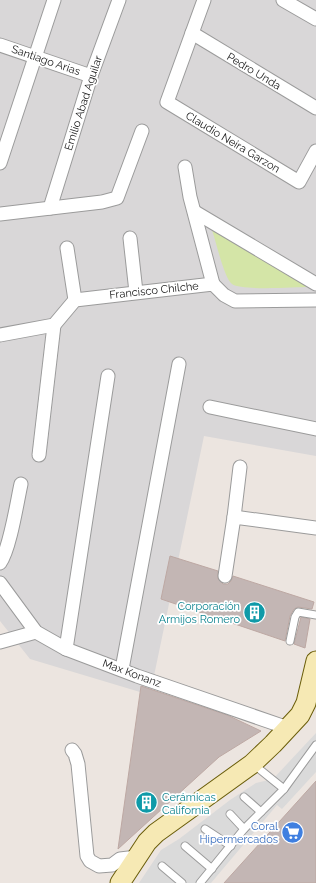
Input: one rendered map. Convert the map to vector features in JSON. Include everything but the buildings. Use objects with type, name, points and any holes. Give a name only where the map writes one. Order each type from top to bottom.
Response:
[{"type":"street","points":[[0,163],[54,0]]},
{"type":"street","name":"Emilio Abad Aguilar","points":[[50,208],[91,76],[119,0]]},
{"type":"street","points":[[192,33],[204,0]]},
{"type":"street","points":[[283,0],[316,19]]},
{"type":"street","name":"Claudio Neira Garzon","points":[[192,33],[167,102],[299,182],[316,151]]},
{"type":"street","name":"Pedro Unda","points":[[192,33],[316,108]]},
{"type":"street","name":"Santiago Arias","points":[[0,45],[91,76]]},
{"type":"street","points":[[0,214],[102,202],[117,198],[142,131]]},
{"type":"street","points":[[185,167],[194,212],[213,284]]},
{"type":"street","points":[[194,212],[316,284]]},
{"type":"street","points":[[130,238],[136,292]]},
{"type":"street","points":[[39,454],[54,325],[75,300],[66,248]]},
{"type":"street","name":"Francisco Chilche","points":[[75,300],[213,284],[224,295],[235,300],[316,300]]},
{"type":"street","points":[[0,335],[54,325]]},
{"type":"street","points":[[122,669],[179,364]]},
{"type":"street","points":[[66,649],[108,376]]},
{"type":"street","points":[[210,406],[316,429]]},
{"type":"street","points":[[224,576],[234,517],[240,467]]},
{"type":"street","points":[[0,563],[8,542],[21,484]]},
{"type":"street","points":[[234,517],[316,528]]},
{"type":"street","name":"Max Konanz","points":[[0,583],[36,632],[66,649],[288,728]]},
{"type":"street","points":[[0,642],[36,632]]},
{"type":"street","points":[[120,883],[147,842],[156,833],[252,764],[300,715],[310,701],[316,661]]},
{"type":"street","points":[[72,750],[76,754],[78,764],[88,856],[90,861],[99,866],[112,865],[120,859],[137,857]]},
{"type":"lane","points":[[290,641],[295,617],[298,612],[316,615]]},
{"type":"lane","points":[[200,883],[244,829],[284,789],[316,746]]},
{"type":"lane","points":[[252,764],[284,789]]},
{"type":"lane","points":[[244,797],[261,812]]},
{"type":"lane","points":[[230,814],[244,829]]},
{"type":"lane","points":[[205,829],[231,846]]},
{"type":"lane","points":[[185,846],[212,869]]},
{"type":"lane","points":[[162,866],[182,883]]},
{"type":"shaded area","points":[[0,0],[316,0],[316,456],[204,436],[150,695],[30,659],[0,621]]},
{"type":"shaded area","points":[[316,733],[316,772],[282,809],[277,805],[211,883],[139,883],[161,850],[179,839],[230,800],[256,783],[273,779]]},
{"type":"green space","points":[[212,230],[309,287],[257,288],[232,284],[223,267]]},
{"type":"place","name":"Corporación Armijos Romero","points":[[255,612]]},
{"type":"place","name":"Cerámicas California","points":[[146,803]]},
{"type":"place","name":"Coral Hipermercados","points":[[293,832]]}]
